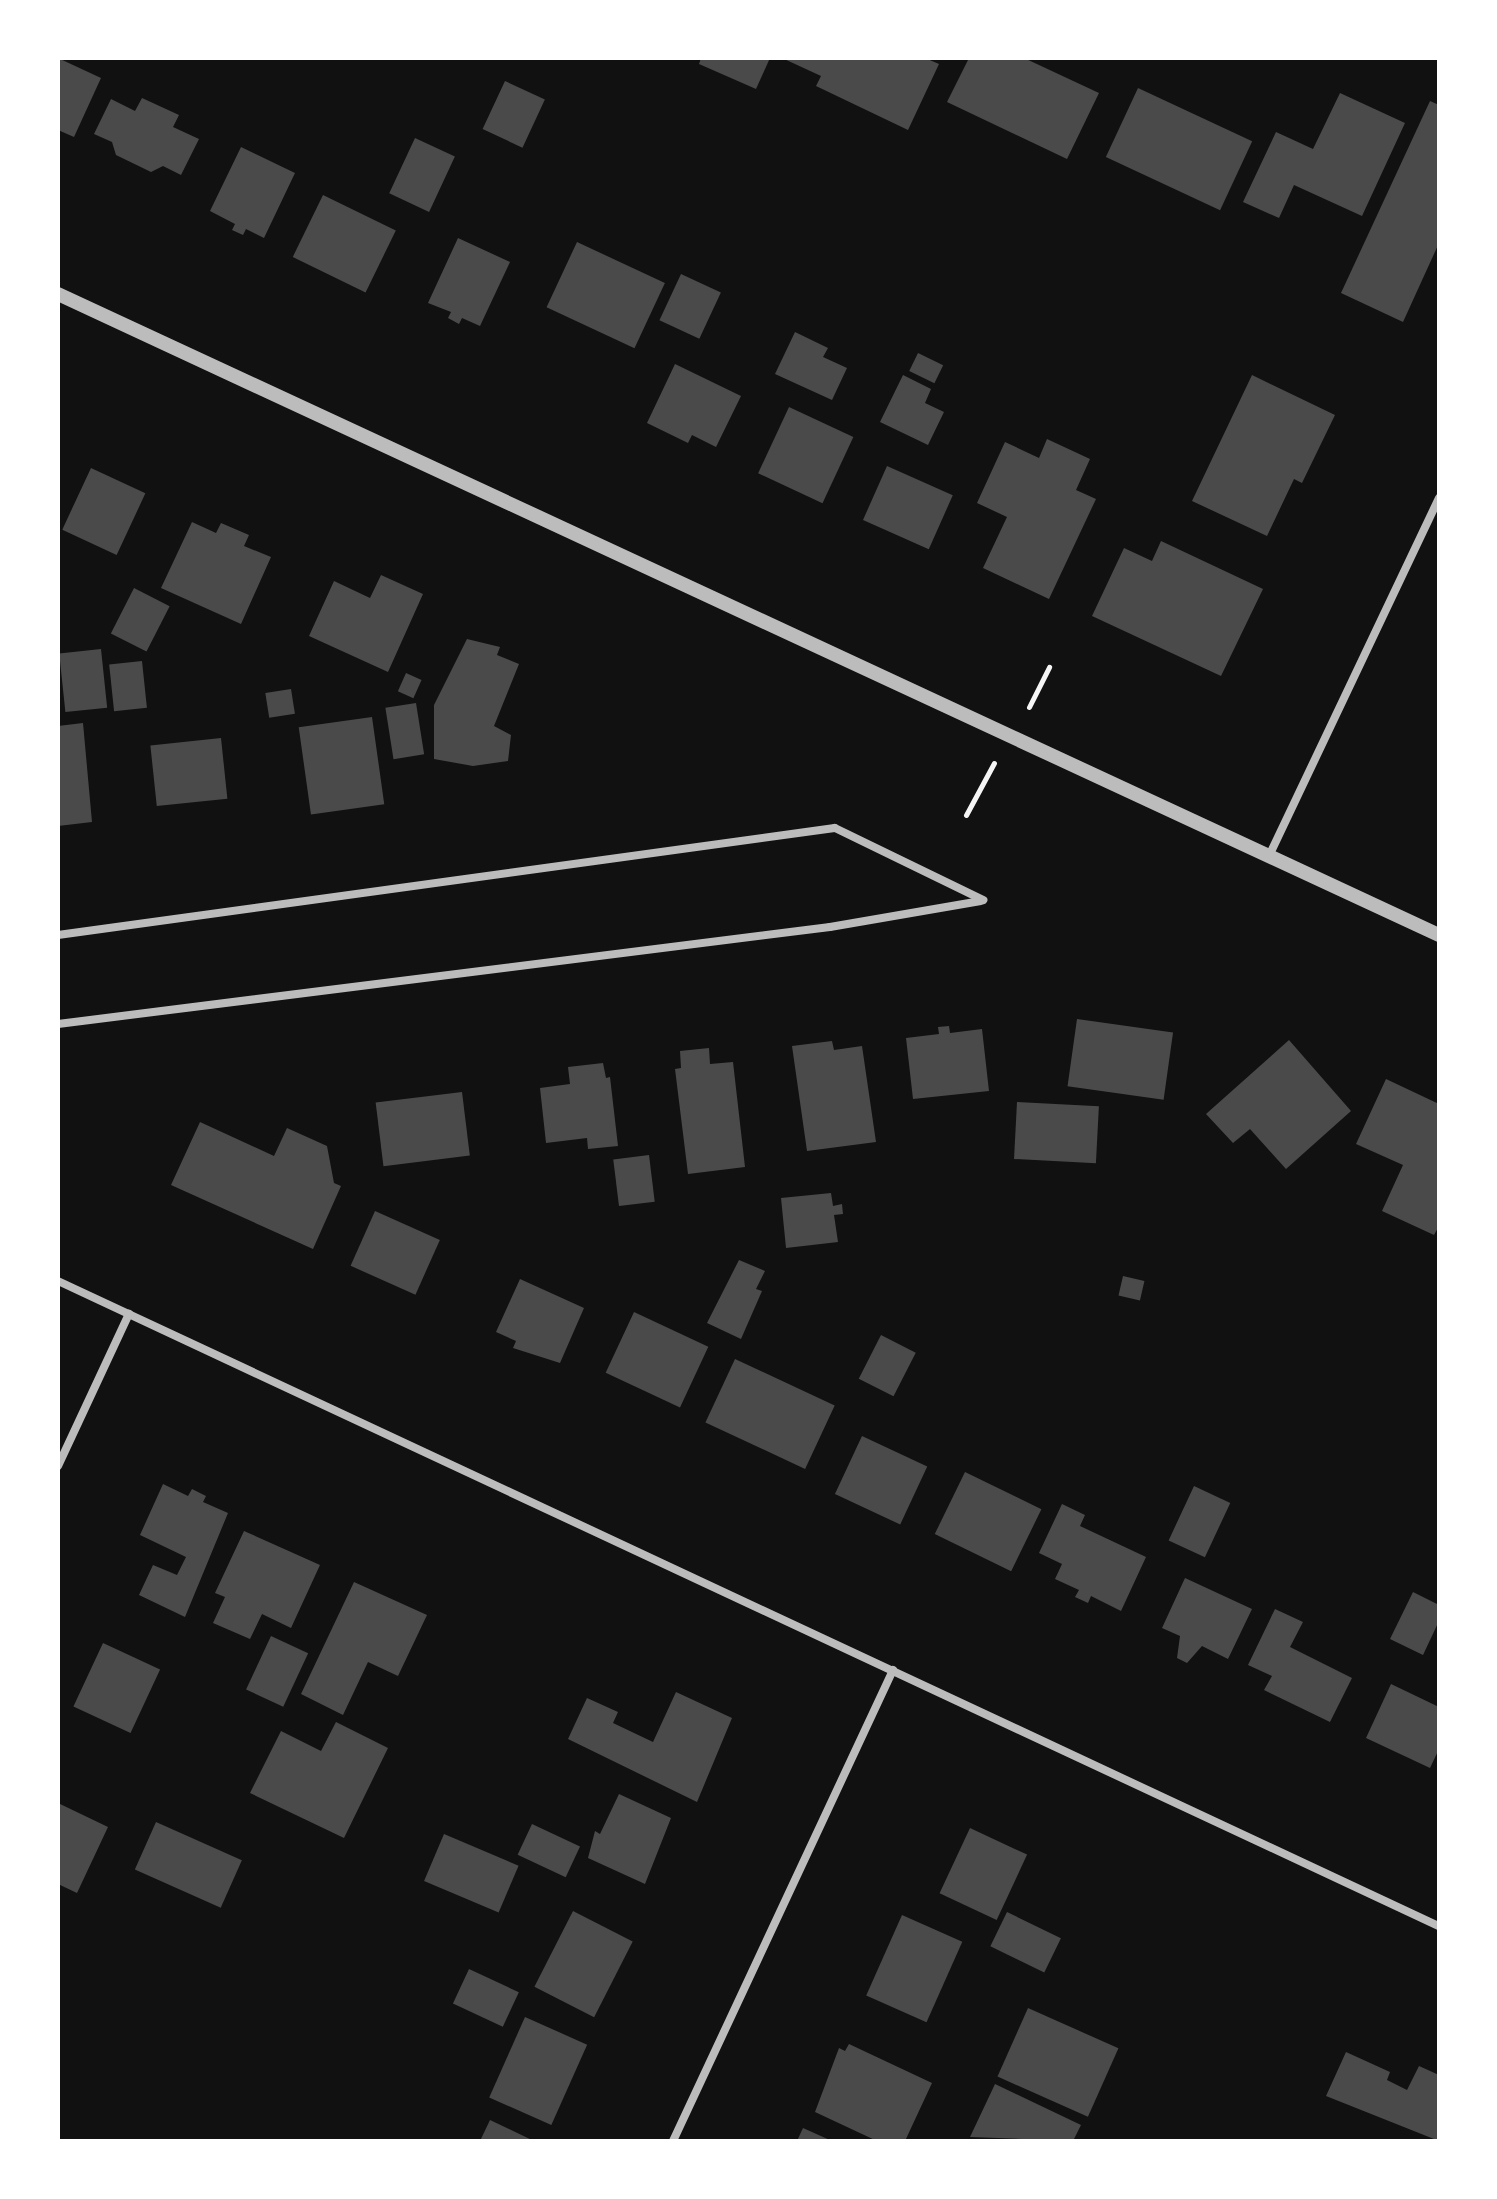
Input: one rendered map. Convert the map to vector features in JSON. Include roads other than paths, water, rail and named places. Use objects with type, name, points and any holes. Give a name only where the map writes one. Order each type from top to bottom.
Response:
[{"type":"street","points":[[58,294],[1439,935]]},
{"type":"street","points":[[1269,856],[1439,498]]},
{"type":"street","points":[[58,935],[835,828],[983,900],[830,927],[58,1024]]},
{"type":"street","points":[[58,1281],[1439,1926]]},
{"type":"street","points":[[58,1466],[129,1314]]},
{"type":"street","points":[[673,2141],[893,1670]]}]
